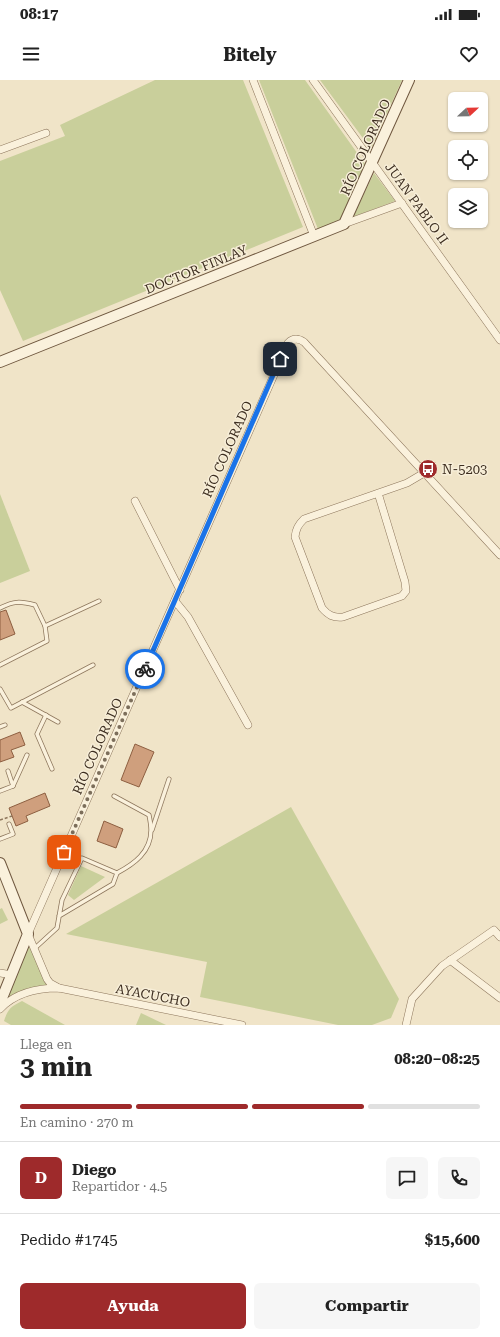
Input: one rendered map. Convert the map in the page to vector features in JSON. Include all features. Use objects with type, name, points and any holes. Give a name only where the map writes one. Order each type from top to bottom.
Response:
[{"type":"street","points":[[253,80],[314,236]]},
{"type":"street","name":"JUAN PABLO II","points":[[313,80],[500,340]]},
{"type":"street","name":"RÍO COLORADO","points":[[344,224],[409,80]]},
{"type":"street","points":[[0,150],[46,133]]},
{"type":"street","name":"DOCTOR FINLAY","points":[[0,362],[344,224],[402,203]]},
{"type":"street","name":"RÍO COLORADO","points":[[0,1003],[28,934],[286,346],[290,341],[300,339],[304,342],[424,473]]},
{"type":"street","points":[[378,493],[405,582],[406,591],[402,596],[343,617],[337,618],[328,615],[322,608],[295,537],[299,524],[304,519],[378,493],[408,483],[424,473],[500,555]]},
{"type":"street","points":[[135,501],[180,590]]},
{"type":"street","points":[[175,600],[188,617],[248,725]]},
{"type":"street","points":[[0,863],[47,979],[50,983],[59,988]]},
{"type":"street","points":[[413,1025],[405,1025],[412,999],[442,966],[494,930],[500,937]]},
{"type":"street","points":[[450,960],[500,998]]},
{"type":"street","points":[[0,972],[12,975]]},
{"type":"street","name":"AYACUCHO","points":[[0,1009],[14,998],[28,992],[44,988],[59,988],[242,1025]]},
{"type":"lane","points":[[45,626],[99,601]]},
{"type":"lane","points":[[0,608],[11,602],[23,602],[35,605],[45,626],[47,641],[0,665]]},
{"type":"lane","points":[[0,689],[11,708],[93,665]]},
{"type":"lane","points":[[22,702],[58,722]]},
{"type":"lane","points":[[46,715],[37,734],[52,769]]},
{"type":"lane","points":[[0,727],[5,725]]},
{"type":"lane","points":[[0,791],[13,786],[27,755]]},
{"type":"lane","points":[[8,771],[13,786]]},
{"type":"lane","points":[[59,916],[113,884],[117,873],[128,868],[146,851],[151,831],[169,779]]},
{"type":"lane","points":[[114,796],[149,814],[151,831]]},
{"type":"lane","points":[[0,839],[13,834],[9,824]]},
{"type":"lane","points":[[34,949],[57,928],[62,900],[82,858],[117,873]]},
{"type":"path","points":[[0,820],[12,816]]},
{"type":"green space","points":[[155,80],[243,80],[303,227],[23,341],[0,290],[0,161],[65,136],[60,125]]},
{"type":"green space","points":[[259,80],[305,80],[365,164],[340,220],[318,229]]},
{"type":"green space","points":[[320,80],[402,80],[371,149]]},
{"type":"green space","points":[[374,173],[395,201],[353,217]]},
{"type":"green space","points":[[0,494],[30,571],[0,583]]},
{"type":"green space","points":[[291,807],[399,999],[391,1018],[372,1025],[338,1025],[200,997],[207,962],[66,934]]},
{"type":"green space","points":[[81,866],[105,877],[74,900],[68,895]]},
{"type":"green space","points":[[2,908],[8,920],[0,924],[0,909]]},
{"type":"green space","points":[[29,944],[50,986],[26,990],[5,1001]]},
{"type":"green space","points":[[22,1001],[65,1025],[11,1025],[4,1021],[10,1009]]},
{"type":"green space","points":[[141,1013],[166,1025],[136,1025]]},
{"type":"building","points":[[6,610],[15,634],[0,640],[0,612]]},
{"type":"building","points":[[20,732],[25,745],[11,750],[14,757],[0,762],[0,740]]},
{"type":"building","points":[[135,744],[154,752],[139,787],[121,780]]},
{"type":"building","points":[[45,793],[50,806],[26,816],[28,821],[16,826],[9,808]]},
{"type":"building","points":[[104,821],[123,829],[116,848],[97,841]]},
{"type":"way so far","points":[[64,852],[145,669]]},
{"type":"place","name":"N-5203","points":[[428,469]]},
{"type":"route","points":[[145,669],[280,359]]}]
